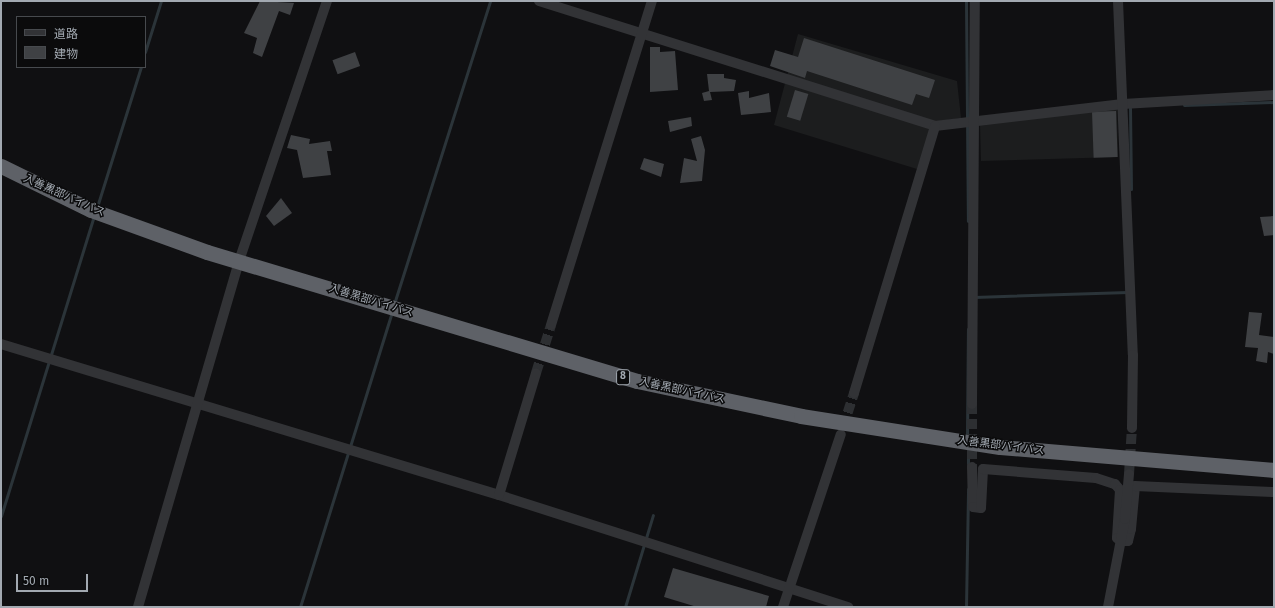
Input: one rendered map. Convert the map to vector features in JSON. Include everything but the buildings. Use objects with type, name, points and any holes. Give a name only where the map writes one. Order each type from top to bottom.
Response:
[{"type":"highway","name":"入善黒部バイパス","points":[[1,166],[91,210],[238,261],[637,381],[801,416],[1000,448],[1274,470]]},
{"type":"street","points":[[138,607],[198,406],[238,261],[327,1]]},
{"type":"street","points":[[538,1],[641,32],[936,126],[1123,104],[1274,95]]},
{"type":"street","points":[[551,325],[641,32],[652,1]]},
{"type":"street","points":[[972,404],[976,121],[975,1]]},
{"type":"street","points":[[1118,1],[1133,355],[1132,428]]},
{"type":"street","points":[[854,393],[936,126]]},
{"type":"street","points":[[1,344],[198,406],[499,495],[848,607]]},
{"type":"street","points":[[499,495],[536,373]]},
{"type":"street","points":[[783,607],[841,434]]},
{"type":"street","points":[[972,467],[973,507],[981,508],[983,469],[1096,478],[1116,484],[1120,490],[1117,538],[1121,541]]},
{"type":"street","points":[[1108,607],[1121,541],[1128,474]]},
{"type":"street","points":[[1121,541],[1128,540],[1130,535],[1135,486],[1274,492]]},
{"type":"shaded area","points":[[798,34],[957,81],[961,118],[934,122],[917,169],[774,125]]},
{"type":"shaded area","points":[[1117,108],[1118,157],[981,161],[980,124]]},
{"type":"waterway","points":[[146,49],[161,1]]},
{"type":"waterway","points":[[394,304],[490,1]]},
{"type":"waterway","points":[[966,1],[968,221]]},
{"type":"waterway","points":[[97,207],[141,68]]},
{"type":"waterway","points":[[1184,105],[1274,102]]},
{"type":"waterway","points":[[1130,108],[1131,189]]},
{"type":"waterway","points":[[1,516],[94,216]]},
{"type":"waterway","points":[[974,297],[1128,292]]},
{"type":"waterway","points":[[300,607],[392,312]]},
{"type":"waterway","points":[[967,437],[968,329]]},
{"type":"waterway","points":[[968,447],[968,467]]},
{"type":"waterway","points":[[966,607],[968,489]]},
{"type":"waterway","points":[[625,607],[653,515]]},
{"type":"tunnel","points":[[536,373],[551,325]]},
{"type":"tunnel","points":[[843,427],[854,393]]},
{"type":"tunnel","points":[[972,404],[972,467]]},
{"type":"tunnel","points":[[1129,474],[1132,428]]}]
